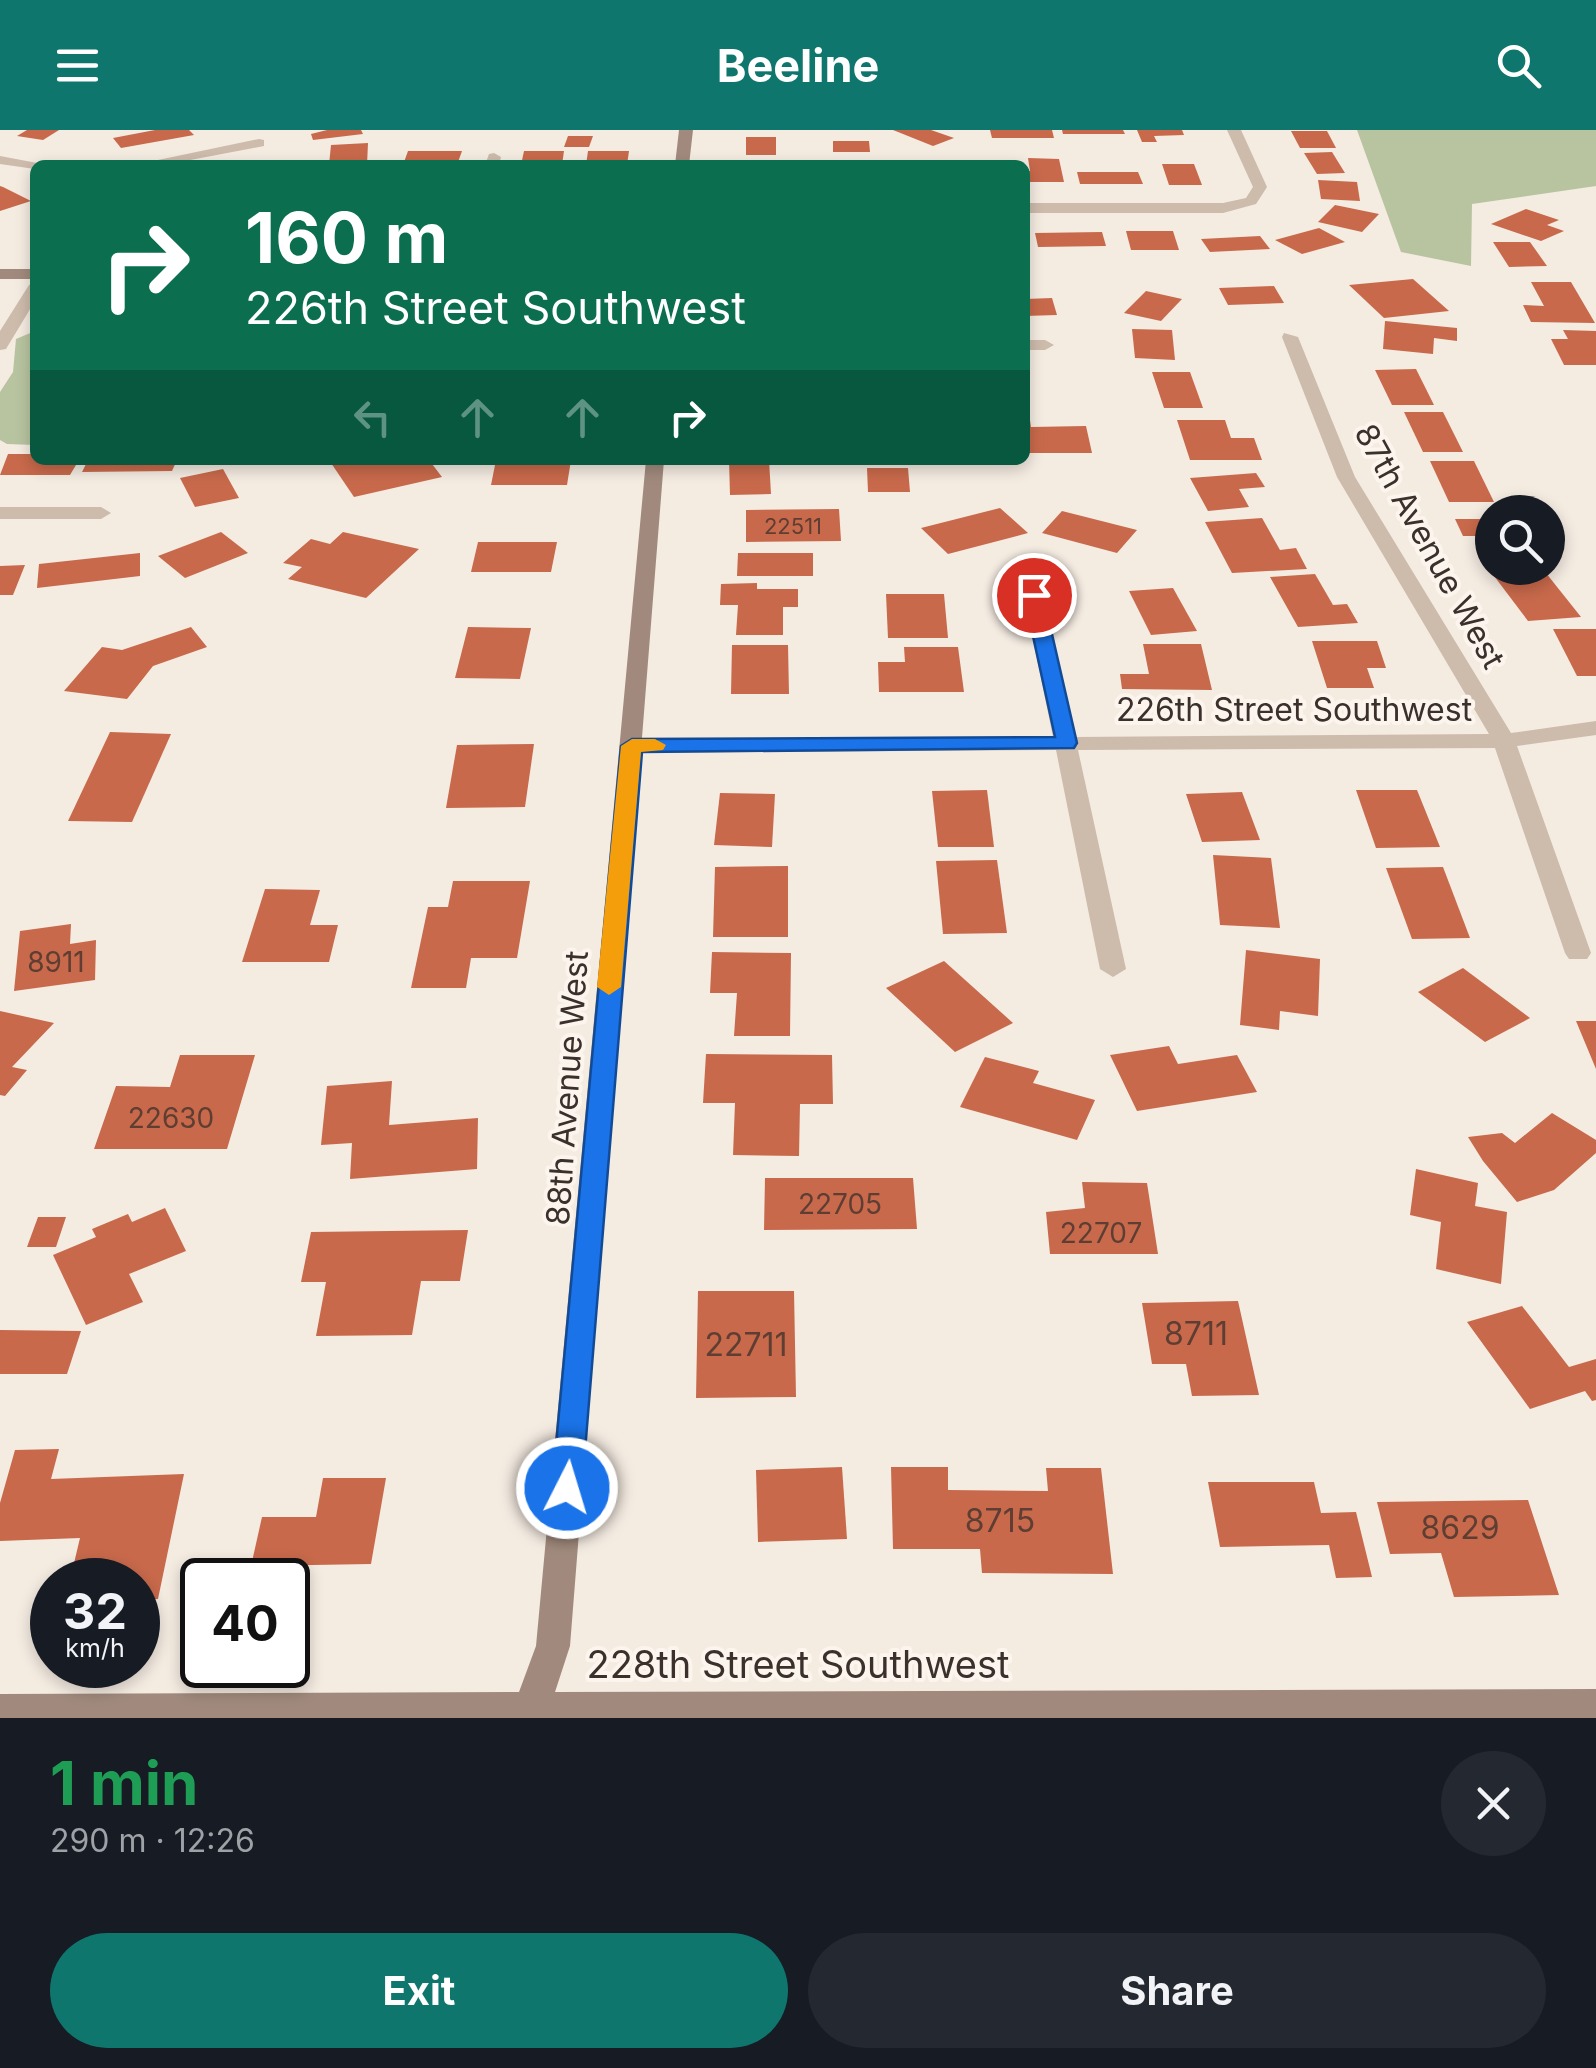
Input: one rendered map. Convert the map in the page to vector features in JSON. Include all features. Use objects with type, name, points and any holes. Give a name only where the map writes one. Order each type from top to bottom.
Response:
[{"type":"street","points":[[683,160],[686,130]]},
{"type":"street","points":[[1030,208],[1222,208],[1251,201],[1260,186],[1234,130]]},
{"type":"street","points":[[167,160],[259,142]]},
{"type":"street","points":[[0,160],[30,164]]},
{"type":"street","points":[[0,274],[30,274]]},
{"type":"street","points":[[0,345],[30,296]]},
{"type":"street","name":"87th Avenue West","points":[[1290,337],[1346,477],[1504,741],[1578,953]]},
{"type":"street","points":[[1030,345],[1046,345]]},
{"type":"street","name":"88th Avenue West","points":[[530,1712],[552,1646],[655,465]]},
{"type":"street","points":[[0,513],[101,514]]},
{"type":"street","points":[[1034,595],[1113,969]]},
{"type":"street","name":"226th Street Southwest","points":[[632,746],[1504,741],[1596,728]]},
{"type":"street","name":"228th Street Southwest","points":[[0,1710],[1383,1712],[1596,1705]]},
{"type":"green space","points":[[1357,130],[1596,130],[1596,186],[1472,204],[1471,266],[1401,252]]},
{"type":"green space","points":[[30,333],[30,445],[0,440],[0,392],[13,372],[16,339]]},
{"type":"building","points":[[27,130],[59,130],[43,140],[17,136]]},
{"type":"building","points":[[155,130],[189,130],[194,135],[121,148],[113,138]]},
{"type":"building","points":[[361,130],[363,134],[313,140],[311,134]]},
{"type":"building","points":[[893,130],[931,130],[954,138],[933,146]]},
{"type":"building","points":[[990,130],[1052,130],[1054,138],[992,138]]},
{"type":"building","points":[[1062,130],[1123,130],[1125,134],[1063,134]]},
{"type":"building","points":[[1137,130],[1182,130],[1184,135],[1154,136],[1157,142],[1142,142]]},
{"type":"building","points":[[1291,131],[1327,131],[1336,148],[1300,148]]},
{"type":"building","points":[[568,136],[593,136],[589,147],[564,147]]},
{"type":"building","points":[[746,137],[776,137],[776,155],[746,155]]},
{"type":"building","points":[[833,141],[869,141],[870,152],[833,152]]},
{"type":"building","points":[[368,143],[367,160],[330,160],[331,145]]},
{"type":"building","points":[[408,151],[462,151],[459,160],[405,160]]},
{"type":"building","points":[[524,151],[564,151],[563,160],[522,160]]},
{"type":"building","points":[[588,151],[629,151],[628,160],[587,160]]},
{"type":"building","points":[[1332,152],[1345,173],[1317,174],[1304,153]]},
{"type":"building","points":[[1059,159],[1064,182],[1030,182],[1028,160]]},
{"type":"building","points":[[1162,164],[1194,164],[1202,185],[1169,185]]},
{"type":"building","points":[[1077,172],[1138,172],[1143,184],[1080,184]]},
{"type":"building","points":[[1318,180],[1357,182],[1360,201],[1321,199]]},
{"type":"building","points":[[0,186],[30,200],[30,201],[0,211]]},
{"type":"building","points":[[1335,205],[1379,214],[1362,232],[1318,222]]},
{"type":"building","points":[[1526,209],[1559,220],[1547,225],[1564,231],[1541,241],[1491,224]]},
{"type":"building","points":[[1319,228],[1345,242],[1302,254],[1275,240]]},
{"type":"building","points":[[1126,231],[1173,231],[1179,250],[1131,250]]},
{"type":"building","points":[[1102,232],[1106,246],[1038,247],[1035,233]]},
{"type":"building","points":[[1260,236],[1270,249],[1210,252],[1201,239]]},
{"type":"building","points":[[1493,242],[1530,242],[1547,266],[1509,267]]},
{"type":"building","points":[[1413,279],[1449,311],[1384,318],[1349,285]]},
{"type":"building","points":[[1531,282],[1571,282],[1595,323],[1531,322],[1523,305],[1544,306]]},
{"type":"building","points":[[1274,286],[1284,303],[1228,305],[1219,288]]},
{"type":"building","points":[[1146,291],[1182,299],[1161,321],[1124,313]]},
{"type":"building","points":[[1052,298],[1057,315],[1030,316],[1030,299]]},
{"type":"building","points":[[1385,321],[1457,328],[1457,341],[1434,338],[1433,354],[1383,349]]},
{"type":"building","points":[[1132,329],[1172,330],[1175,360],[1135,358]]},
{"type":"building","points":[[1563,330],[1596,331],[1596,365],[1564,365],[1551,339],[1568,339]]},
{"type":"building","points":[[1416,369],[1434,405],[1392,405],[1375,370]]},
{"type":"building","points":[[1152,372],[1190,372],[1203,408],[1164,408]]},
{"type":"building","points":[[1404,412],[1443,412],[1463,452],[1423,452]]},
{"type":"building","points":[[1030,420],[1031,427],[1086,426],[1092,453],[1030,453]]},
{"type":"building","points":[[1177,420],[1225,420],[1231,438],[1254,438],[1262,460],[1190,460]]},
{"type":"building","points":[[8,454],[30,454],[30,465],[76,465],[70,475],[0,475]]},
{"type":"building","points":[[1430,461],[1474,461],[1491,495],[1475,495],[1475,502],[1449,502]]},
{"type":"building","points":[[86,465],[175,465],[172,471],[82,472]]},
{"type":"building","points":[[332,465],[433,465],[442,477],[354,497]]},
{"type":"building","points":[[495,465],[570,465],[567,485],[491,485]]},
{"type":"building","points":[[729,465],[769,465],[771,494],[730,495]]},
{"type":"building","points":[[867,468],[908,468],[910,492],[868,492]]},
{"type":"building","points":[[223,469],[239,498],[195,507],[180,478]]},
{"type":"building","points":[[1256,473],[1265,487],[1239,489],[1249,507],[1208,511],[1190,478]]},
{"type":"building","points":[[1000,508],[1028,533],[948,554],[921,528]]},
{"type":"building","points":[[839,509],[841,541],[746,542],[746,510]]},
{"type":"building","points":[[1062,511],[1137,530],[1117,553],[1042,533]]},
{"type":"building","points":[[1262,518],[1280,550],[1296,548],[1307,569],[1232,573],[1205,522]]},
{"type":"building","points":[[1455,519],[1475,519],[1475,536],[1463,536]]},
{"type":"building","points":[[221,532],[248,553],[185,578],[158,556]]},
{"type":"building","points":[[343,532],[419,549],[366,598],[288,579],[302,567],[283,563],[311,539],[330,544]]},
{"type":"building","points":[[478,542],[557,542],[551,572],[471,572]]},
{"type":"building","points":[[140,553],[140,576],[37,588],[39,564]]},
{"type":"building","points":[[738,553],[813,553],[813,576],[737,576]]},
{"type":"building","points":[[25,565],[13,595],[0,595],[0,566]]},
{"type":"building","points":[[1315,574],[1333,605],[1347,604],[1358,623],[1298,627],[1270,577]]},
{"type":"building","points":[[757,583],[757,589],[798,589],[798,607],[783,607],[783,635],[736,635],[738,605],[720,605],[721,584]]},
{"type":"building","points":[[1501,585],[1556,585],[1581,617],[1528,621]]},
{"type":"building","points":[[1173,588],[1197,631],[1151,635],[1129,591]]},
{"type":"building","points":[[886,594],[944,594],[948,638],[888,638]]},
{"type":"building","points":[[191,627],[207,647],[153,666],[127,699],[64,691],[102,647],[122,650]]},
{"type":"building","points":[[468,627],[531,628],[520,679],[455,678]]},
{"type":"building","points":[[1553,629],[1596,629],[1596,676],[1577,676]]},
{"type":"building","points":[[1312,641],[1377,641],[1386,668],[1367,668],[1374,688],[1327,688]]},
{"type":"building","points":[[1143,644],[1201,644],[1212,690],[1122,689],[1120,674],[1149,674]]},
{"type":"building","points":[[732,645],[788,645],[789,694],[731,694]]},
{"type":"building","points":[[904,647],[958,647],[964,692],[879,692],[878,662],[905,662]]},
{"type":"building","points":[[110,732],[171,734],[132,822],[68,821]]},
{"type":"building","points":[[534,744],[525,807],[446,808],[457,745]]},
{"type":"building","points":[[987,790],[994,847],[938,847],[932,791]]},
{"type":"building","points":[[1356,790],[1417,790],[1440,847],[1376,848]]},
{"type":"building","points":[[1242,792],[1260,840],[1202,842],[1186,794]]},
{"type":"building","points":[[720,793],[775,794],[772,847],[714,845]]},
{"type":"building","points":[[1213,855],[1271,858],[1280,928],[1220,925]]},
{"type":"building","points":[[997,860],[1007,933],[943,934],[936,861]]},
{"type":"building","points":[[788,866],[788,937],[713,937],[715,867]]},
{"type":"building","points":[[1443,867],[1470,938],[1412,939],[1386,868]]},
{"type":"building","points":[[453,881],[530,881],[517,958],[471,958],[466,988],[411,988],[428,907],[448,907]]},
{"type":"building","points":[[265,889],[320,890],[310,925],[338,925],[329,962],[242,962]]},
{"type":"building","points":[[71,924],[70,944],[96,940],[95,980],[14,991],[20,931]]},
{"type":"building","points":[[1246,950],[1320,959],[1318,1016],[1280,1011],[1279,1030],[1240,1025]]},
{"type":"building","points":[[712,952],[791,953],[790,1036],[734,1036],[737,993],[710,993]]},
{"type":"building","points":[[944,961],[1013,1023],[955,1052],[886,988]]},
{"type":"building","points":[[1463,968],[1530,1018],[1485,1042],[1418,992]]},
{"type":"building","points":[[0,1011],[54,1023],[12,1067],[27,1070],[5,1096],[0,1095]]},
{"type":"building","points":[[1576,1021],[1596,1021],[1596,1069]]},
{"type":"building","points":[[1169,1046],[1178,1064],[1237,1055],[1257,1092],[1137,1111],[1110,1055]]},
{"type":"building","points":[[706,1054],[832,1055],[833,1104],[800,1104],[799,1156],[733,1155],[735,1103],[703,1103]]},
{"type":"building","points":[[180,1055],[255,1055],[227,1149],[94,1149],[116,1086],[170,1087]]},
{"type":"building","points":[[985,1057],[1039,1071],[1033,1083],[1095,1100],[1077,1140],[960,1107]]},
{"type":"building","points":[[392,1081],[389,1125],[478,1118],[477,1169],[350,1179],[352,1143],[321,1145],[327,1086]]},
{"type":"building","points":[[1552,1113],[1596,1140],[1596,1153],[1554,1190],[1517,1202],[1468,1137],[1502,1133],[1515,1143]]},
{"type":"building","points":[[1416,1169],[1478,1183],[1475,1206],[1507,1212],[1501,1284],[1436,1269],[1441,1222],[1410,1215]]},
{"type":"building","points":[[765,1178],[913,1178],[917,1229],[764,1230]]},
{"type":"building","points":[[1082,1182],[1147,1183],[1158,1254],[1050,1254],[1046,1212],[1085,1208]]},
{"type":"building","points":[[165,1208],[186,1251],[129,1274],[143,1302],[86,1325],[53,1255],[96,1237],[92,1229],[128,1214],[132,1222]]},
{"type":"building","points":[[38,1217],[66,1217],[56,1247],[27,1247]]},
{"type":"building","points":[[468,1230],[460,1281],[421,1281],[412,1335],[316,1336],[326,1282],[301,1282],[311,1232]]},
{"type":"building","points":[[698,1291],[794,1291],[796,1397],[696,1398]]},
{"type":"building","points":[[1238,1301],[1259,1395],[1192,1396],[1186,1364],[1152,1364],[1142,1303]]},
{"type":"building","points":[[1522,1306],[1569,1367],[1596,1359],[1596,1400],[1592,1401],[1585,1391],[1530,1409],[1467,1322]]},
{"type":"building","points":[[0,1330],[81,1331],[67,1374],[0,1374]]},
{"type":"building","points":[[59,1449],[51,1479],[184,1474],[160,1589],[160,1558],[75,1558],[80,1538],[0,1541],[0,1503],[15,1450]]},
{"type":"building","points":[[842,1467],[847,1539],[758,1542],[756,1470]]},
{"type":"building","points":[[891,1467],[948,1467],[948,1490],[1048,1491],[1046,1468],[1101,1468],[1113,1574],[982,1573],[980,1549],[893,1549]]},
{"type":"building","points":[[323,1478],[386,1478],[371,1564],[310,1565],[310,1558],[253,1558],[262,1517],[316,1517]]},
{"type":"building","points":[[1208,1482],[1314,1482],[1321,1513],[1356,1512],[1372,1577],[1336,1578],[1329,1545],[1220,1547]]},
{"type":"building","points":[[1528,1500],[1559,1595],[1454,1597],[1441,1553],[1390,1554],[1377,1502]]},
{"type":"slow traffic","points":[[609,987],[632,746],[655,745]]},
{"type":"route","points":[[567,1488],[632,746],[1066,743],[1034,595]]}]
